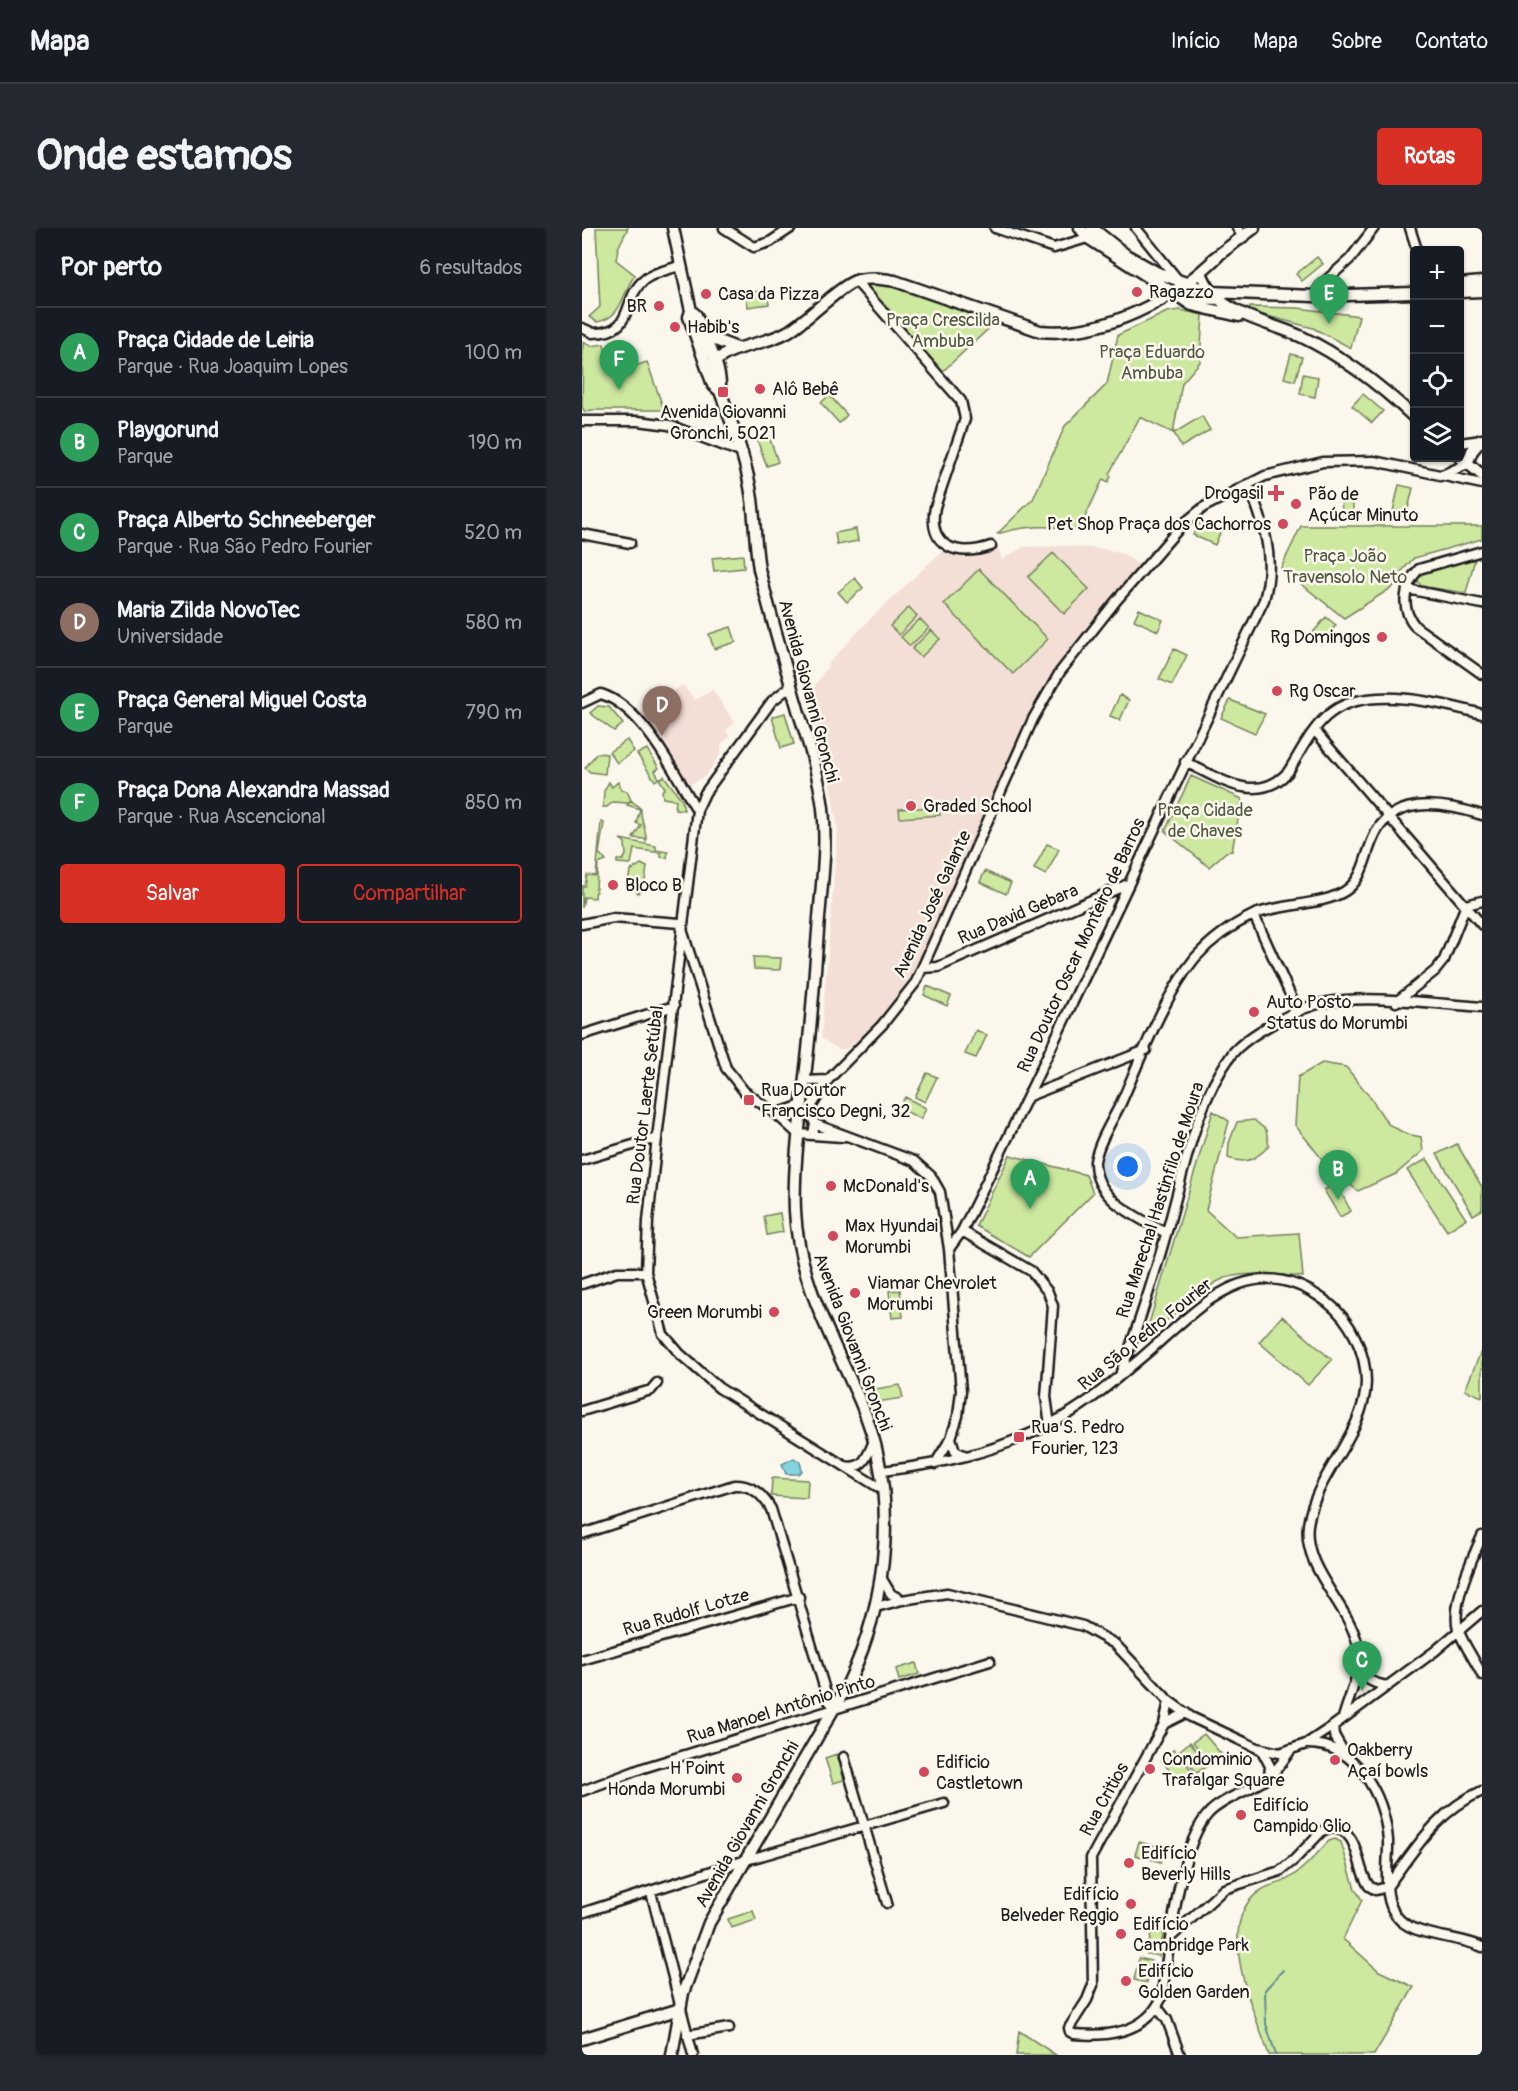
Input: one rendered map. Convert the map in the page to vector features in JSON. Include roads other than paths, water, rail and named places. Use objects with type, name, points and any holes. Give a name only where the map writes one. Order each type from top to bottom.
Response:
[{"type":"main road","name":"Avenida Giovanni Gronchi","points":[[673,228],[679,266],[691,311],[689,317],[717,349],[716,361],[721,381],[720,392]]},
{"type":"main road","points":[[1080,228],[1126,255],[1174,294],[1217,312],[1251,318]]},
{"type":"main road","points":[[1183,283],[1201,272],[1240,232],[1254,228]]},
{"type":"main road","points":[[1155,300],[1174,294],[1183,283],[1218,256]]},
{"type":"main road","points":[[1201,272],[1211,292],[1234,310],[1302,336],[1397,401],[1410,413]]},
{"type":"main road","points":[[701,352],[710,362],[739,349],[759,345],[793,329],[856,281],[876,277],[895,281],[1040,331],[1057,333],[1092,329],[1155,300],[1174,294],[1221,299],[1238,294]]},
{"type":"main road","points":[[1157,278],[1211,292],[1238,294],[1314,296],[1410,293]]},
{"type":"main road","points":[[1155,300],[1157,278]]},
{"type":"main road","points":[[1464,284],[1482,282]]},
{"type":"main road","points":[[1464,292],[1482,291]]},
{"type":"main road","name":"Avenida Giovanni Gronchi","points":[[672,2055],[680,2009],[697,1949],[743,1861],[833,1709],[865,1648],[882,1579],[882,1471],[874,1441],[806,1276],[798,1242],[795,1210],[798,1134],[824,870],[823,809],[815,765],[759,569],[754,541],[752,498],[743,453],[720,392],[713,385],[701,352],[704,336]]},
{"type":"main road","points":[[704,336],[739,349]]},
{"type":"main road","points":[[1464,459],[1481,440]]},
{"type":"main road","points":[[1464,461],[1482,475]]},
{"type":"main road","points":[[582,2038],[680,2009]]},
{"type":"street","points":[[724,228],[754,247],[770,242],[782,231],[791,228]]},
{"type":"street","points":[[995,228],[1054,248],[1092,233]]},
{"type":"street","points":[[1136,228],[1183,283]]},
{"type":"street","points":[[1314,296],[1322,284],[1350,259],[1374,228]]},
{"type":"street","points":[[1410,228],[1416,246]]},
{"type":"street","points":[[1157,278],[1159,254]]},
{"type":"street","points":[[582,328],[593,333],[616,328],[626,315],[641,282],[651,275],[679,266]]},
{"type":"street","points":[[856,281],[962,401],[965,419],[935,507],[936,532],[949,547],[960,552],[991,546]]},
{"type":"street","points":[[582,421],[638,421],[669,425],[743,453]]},
{"type":"street","points":[[1464,442],[1481,440]]},
{"type":"street","name":"Avenida José Galante","points":[[813,1134],[815,1124],[811,1115],[811,1107],[828,1080],[882,1025],[910,990],[922,968],[1033,719],[1060,672],[1109,610],[1182,525],[1204,507],[1248,484],[1298,467],[1345,460],[1402,465],[1440,476],[1482,484]]},
{"type":"street","points":[[1440,476],[1460,462]]},
{"type":"street","name":"Rua Doutor Oscar Monteiro de Barros","points":[[949,1249],[962,1231],[1091,968],[1126,885],[1264,600],[1268,587],[1270,558],[1262,520],[1248,484]]},
{"type":"street","points":[[582,534],[630,543]]},
{"type":"street","points":[[1482,551],[1419,569],[1407,589],[1405,610],[1416,627],[1482,674]]},
{"type":"street","points":[[1407,589],[1482,604]]},
{"type":"street","name":"Rua Doutor Laerte Setúbal","points":[[791,686],[772,700],[705,793],[697,810],[657,1138],[648,1221],[646,1272],[663,1334],[680,1354],[719,1388],[883,1490]]},
{"type":"street","points":[[582,703],[601,694],[613,698],[638,719],[697,810]]},
{"type":"street","points":[[1185,762],[1246,789],[1264,788],[1281,779],[1315,731],[1332,712],[1349,703],[1371,700],[1428,701],[1482,714]]},
{"type":"street","points":[[1315,731],[1482,925]]},
{"type":"street","points":[[1166,1233],[1110,1197],[1100,1183],[1095,1167],[1097,1153],[1177,984],[1196,958],[1220,935],[1254,915],[1285,905],[1326,899],[1347,890],[1362,873],[1373,837],[1389,817],[1401,810],[1426,804],[1456,807],[1482,815]]},
{"type":"street","name":"Rua David Gebara","points":[[922,968],[938,967],[1126,885]]},
{"type":"street","points":[[1466,905],[1482,901]]},
{"type":"street","points":[[1396,1002],[1435,971],[1444,960],[1466,905]]},
{"type":"street","points":[[1254,915],[1298,1012]]},
{"type":"street","points":[[582,924],[613,918],[675,922],[683,926],[723,1062],[744,1091],[776,1114],[798,1134],[846,1137]]},
{"type":"street","name":"Rua Marechal Hastinfilo de Moura","points":[[1120,1373],[1166,1233],[1193,1138],[1217,1078],[1234,1052],[1246,1042],[1298,1012],[1322,1003],[1396,1002],[1482,1007]]},
{"type":"street","points":[[582,1035],[674,1005]]},
{"type":"street","points":[[1027,1097],[1146,1050]]},
{"type":"street","points":[[804,1082],[828,1080]]},
{"type":"street","points":[[776,1114],[802,1105]]},
{"type":"street","points":[[815,1124],[914,1161],[931,1176],[940,1192],[949,1249],[961,1391],[958,1416],[951,1438],[934,1465]]},
{"type":"street","points":[[582,1160],[657,1138]]},
{"type":"street","points":[[962,1231],[1031,1271],[1048,1292],[1053,1306],[1046,1397],[1050,1425]]},
{"type":"street","points":[[582,1284],[617,1272],[646,1272]]},
{"type":"street","name":"Rua São Pedro Fourier","points":[[882,1471],[934,1465],[972,1456],[1022,1439],[1050,1425],[1100,1394],[1120,1373],[1205,1301],[1243,1282],[1271,1280],[1311,1291],[1336,1308],[1348,1324],[1362,1357],[1366,1384],[1354,1424],[1312,1509],[1308,1528],[1311,1552],[1352,1631],[1359,1654],[1343,1719]]},
{"type":"street","name":"Rua Marechal Hastinfilo de Moura","points":[[1133,1338],[1137,1345],[1148,1351]]},
{"type":"street","points":[[582,1411],[651,1390],[657,1383]]},
{"type":"street","points":[[951,1438],[955,1451],[959,1455],[972,1456]]},
{"type":"street","points":[[844,1465],[857,1467],[862,1464],[874,1441]]},
{"type":"street","points":[[582,1534],[734,1485],[750,1487],[764,1498],[771,1509],[828,1700],[833,1709]]},
{"type":"street","points":[[1482,1536],[1462,1585],[1458,1629],[1482,1675]]},
{"type":"street","points":[[882,1579],[891,1594],[902,1600]]},
{"type":"street","points":[[876,1607],[902,1600],[947,1593],[1083,1626],[1115,1644],[1169,1701],[1186,1713],[1261,1749],[1280,1753],[1306,1744],[1343,1719],[1435,1651],[1458,1629],[1482,1611]]},
{"type":"street","name":"Rua Rudolf Lotze","points":[[582,1660],[799,1597]]},
{"type":"street","name":"Rua Manoel Antônio Pinto","points":[[582,1791],[643,1768],[990,1661]]},
{"type":"street","name":"Rua São Pedro Fourier","points":[[1358,1662],[1366,1679],[1371,1683],[1388,1686]]},
{"type":"street","name":"Rua Critios","points":[[1157,2007],[1142,2022],[1118,2034],[1087,2035],[1070,2032],[1069,2028],[1088,2000],[1093,1985],[1090,1868],[1093,1852],[1164,1724],[1169,1701]]},
{"type":"street","points":[[1164,1724],[1186,1713]]},
{"type":"street","points":[[1333,1726],[1336,1740],[1343,1752],[1360,1767],[1382,1811],[1388,1837],[1388,1887],[1396,1915],[1408,1926],[1482,1947]]},
{"type":"street","points":[[1306,1744],[1326,1745],[1343,1752]]},
{"type":"street","points":[[1261,1749],[1270,1766],[1269,1777]]},
{"type":"street","points":[[1180,2055],[1167,2020],[1157,2007],[1182,1875],[1191,1845],[1210,1811],[1269,1777],[1290,1751]]},
{"type":"street","points":[[844,1757],[887,1903]]},
{"type":"street","points":[[1172,1936],[1224,1889],[1280,1871],[1322,1831],[1332,1827],[1340,1828],[1352,1840],[1369,1886],[1376,1890],[1388,1887],[1432,1826],[1457,1804],[1482,1791]]},
{"type":"street","points":[[582,1913],[743,1861],[944,1803]]},
{"type":"street","points":[[651,1892],[693,2055]]},
{"type":"street","points":[[687,2035],[729,2028]]},
{"type":"water","points":[[794,1458],[800,1462],[802,1471],[798,1474],[786,1474],[782,1464]]},
{"type":"waterway","points":[[1276,2055],[1266,2024],[1265,1990],[1283,1970]]},
{"type":"place","name":"Ragazzo","points":[[1137,292]]},
{"type":"place","name":"Casa da Pizza","points":[[706,294]]},
{"type":"place","name":"BR","points":[[659,306]]},
{"type":"place","name":"Praça General Miguel Costa","points":[[1329,324]]},
{"type":"place","name":"Habib's","points":[[675,327]]},
{"type":"place","name":"Alô Bebê","points":[[760,389]]},
{"type":"place","name":"Praça Dona Alexandra Massad","points":[[619,390]]},
{"type":"place","name":"Avenida Giovanni Gronchi, 5021","points":[[723,392]]},
{"type":"place","name":"Drogasil","points":[[1276,493]]},
{"type":"place","name":"Pão de Açúcar Minuto","points":[[1296,504]]},
{"type":"place","name":"Pet Shop Praça dos Cachorros","points":[[1283,524]]},
{"type":"place","name":"Rg Domingos","points":[[1382,637]]},
{"type":"place","name":"Rg Oscar","points":[[1277,691]]},
{"type":"place","name":"Maria Zilda NovoTec","points":[[662,736]]},
{"type":"place","name":"Graded School","points":[[911,806]]},
{"type":"place","name":"Bloco B","points":[[613,885]]},
{"type":"place","name":"Auto Posto Status do Morumbi","points":[[1254,1012]]},
{"type":"place","name":"Rua Doutor Francisco Degni, 32","points":[[749,1100]]},
{"type":"place","name":"McDonald's","points":[[831,1186]]},
{"type":"place","name":"Playgorund","points":[[1338,1200]]},
{"type":"place","name":"Praça Cidade de Leiria","points":[[1030,1209]]},
{"type":"place","name":"Max Hyundai Morumbi","points":[[833,1236]]},
{"type":"place","name":"Viamar Chevrolet Morumbi","points":[[855,1293]]},
{"type":"place","name":"Green Morumbi","points":[[774,1312]]},
{"type":"place","name":"Rua S. Pedro Fourier, 123","points":[[1019,1437]]},
{"type":"place","name":"Praça Alberto Schneeberger","points":[[1362,1691]]},
{"type":"place","name":"Oakberry Açaí bowls","points":[[1335,1760]]},
{"type":"place","name":"Condominio Trafalgar Square","points":[[1150,1769]]},
{"type":"place","name":"Edificio Castletown","points":[[924,1772]]},
{"type":"place","name":"H Point Honda Morumbi","points":[[737,1778]]},
{"type":"place","name":"Edifício Campido Glio","points":[[1241,1815]]},
{"type":"place","name":"Edifício Beverly Hills","points":[[1129,1863]]},
{"type":"place","name":"Edifício Belveder Reggio","points":[[1131,1904]]},
{"type":"place","name":"Edifício Cambridge Park","points":[[1121,1934]]},
{"type":"place","name":"Edifício Golden Garden","points":[[1126,1981]]},
{"type":"park label","name":"Praça Crescilda Ambuba","points":[[943,330]]},
{"type":"park label","name":"Praça Eduardo Ambuba","points":[[1152,362]]},
{"type":"park label","name":"Praça João Travensolo Neto","points":[[1345,566]]},
{"type":"park label","name":"Praça Cidade de Chaves","points":[[1205,820]]}]
